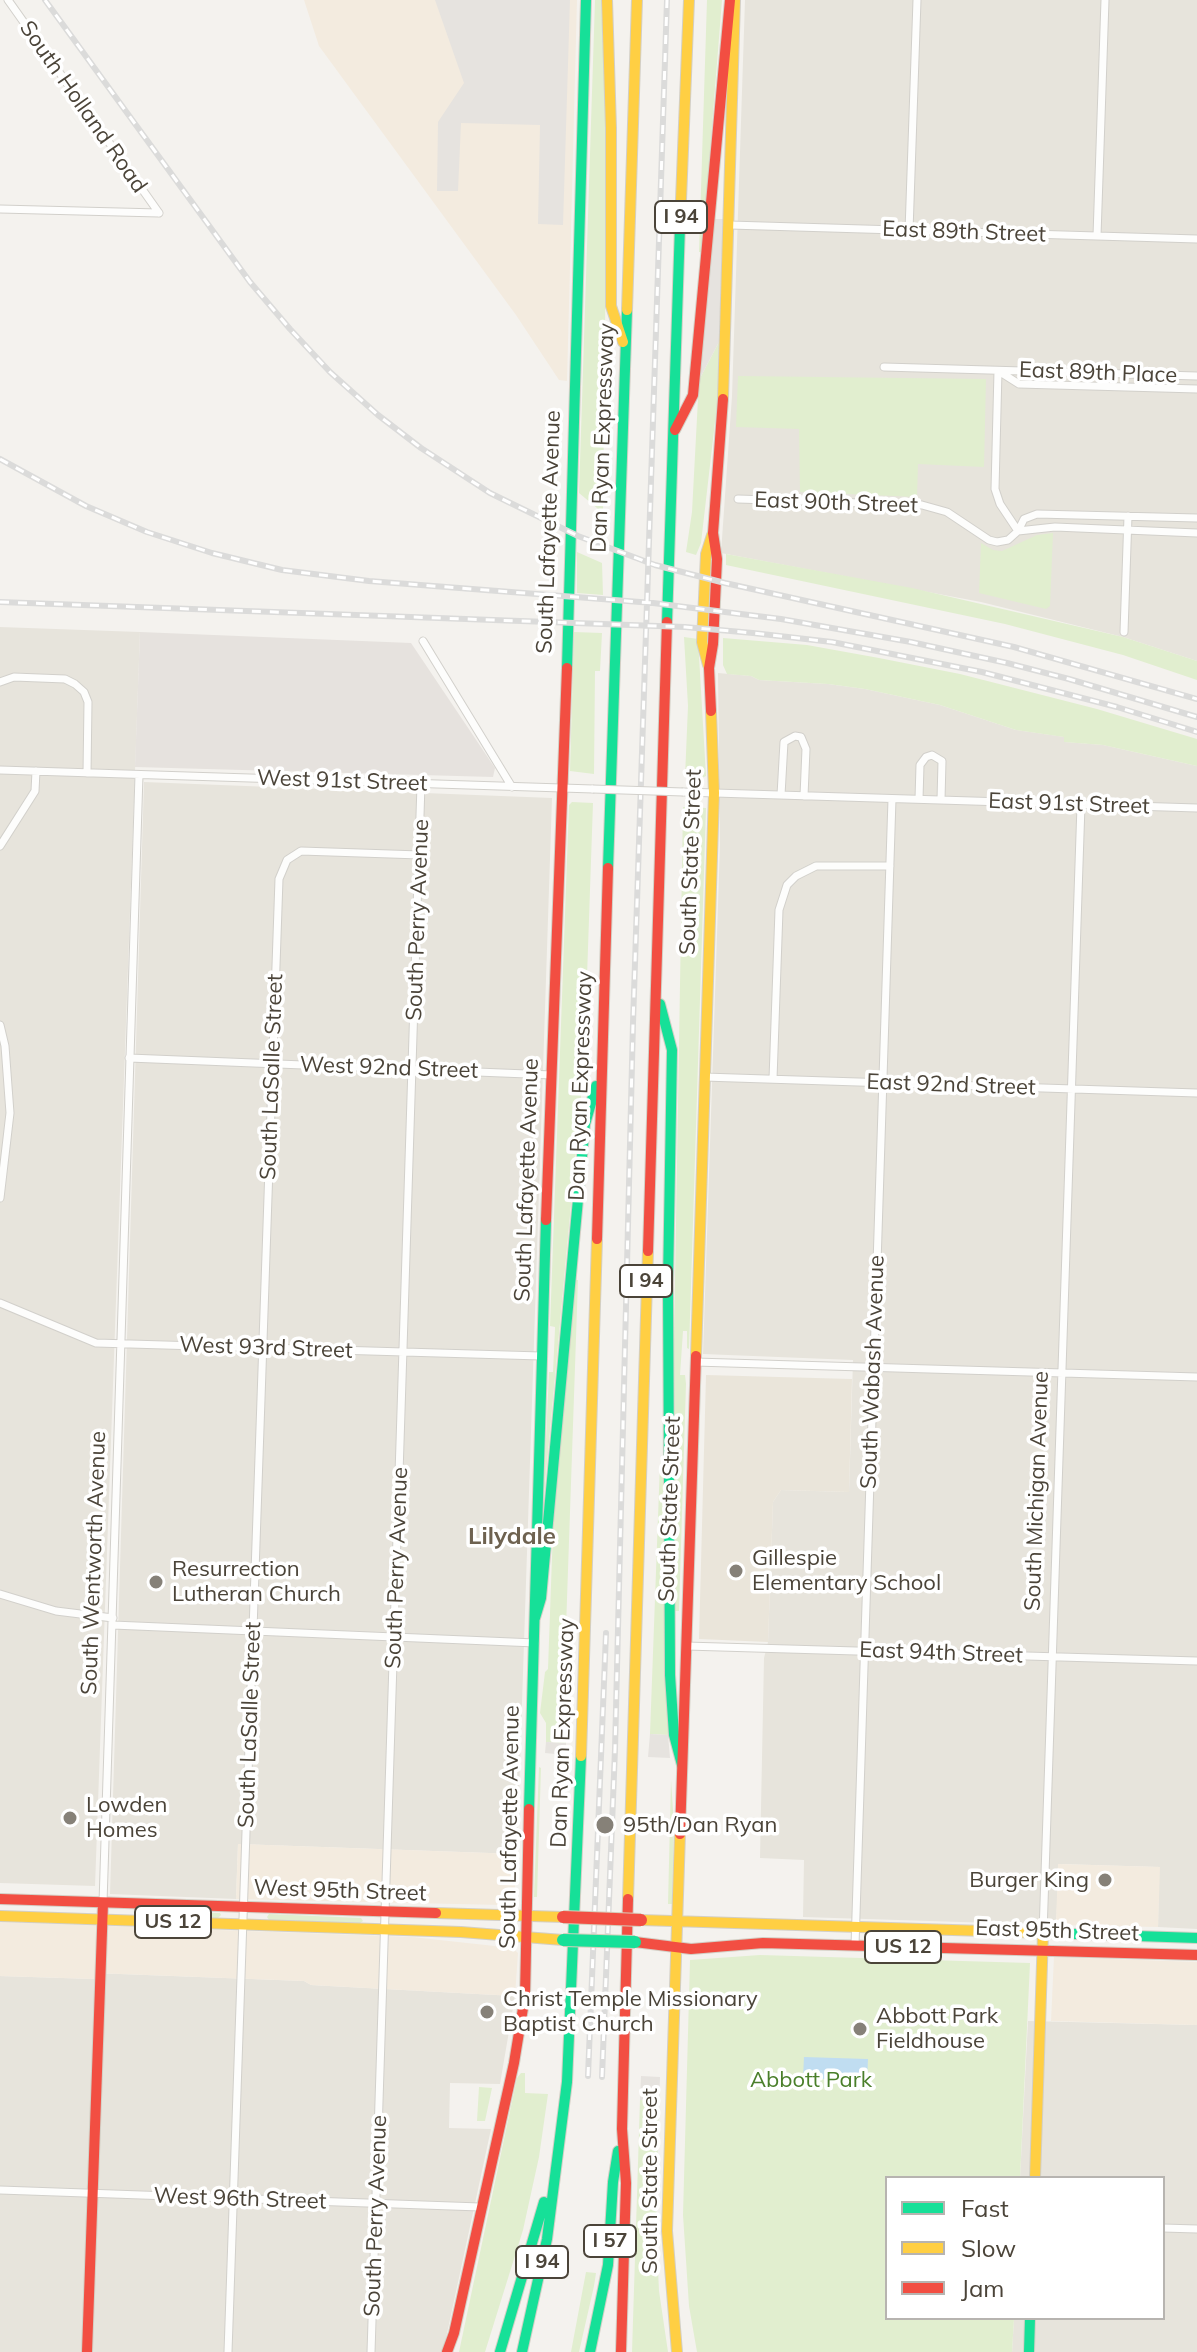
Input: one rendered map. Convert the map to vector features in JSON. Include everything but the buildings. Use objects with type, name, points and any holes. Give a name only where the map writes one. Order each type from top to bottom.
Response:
[{"type":"main road","name":"South Lafayette Avenue","points":[[447,2352],[454,2333],[523,2011],[541,1356],[563,789],[586,0]]},
{"type":"main road","points":[[607,0],[611,306],[626,351]]},
{"type":"main road","name":"Dan Ryan Expressway","points":[[554,2171],[567,2082],[583,1733],[601,1066],[637,0]]},
{"type":"main road","name":"I 94","points":[[621,2352],[626,2183],[622,2129],[634,1646],[689,0]]},
{"type":"main road","points":[[673,434],[693,395],[733,0]]},
{"type":"main road","name":"South State Street","points":[[677,2352],[667,2231],[714,793],[709,668],[702,642],[706,554],[713,533],[726,379],[733,0]]},
{"type":"main road","points":[[656,987],[672,1050],[668,1283],[670,1660],[674,1735],[682,1765]]},
{"type":"main road","points":[[535,1618],[543,1582],[585,1124],[601,1066]]},
{"type":"main road","name":"West 95th Street","points":[[0,1899],[678,1921]]},
{"type":"main road","name":"South Wentworth Avenue","points":[[87,2352],[103,1903]]},
{"type":"main road","name":"West 95th Street","points":[[0,1916],[461,1932],[527,1939],[677,1947]]},
{"type":"main road","name":"East 95th Street","points":[[678,1921],[1197,1938]]},
{"type":"main road","name":"South Michigan Avenue","points":[[1035,2176],[1043,1933]]},
{"type":"main road","name":"East 95th Street","points":[[677,1947],[691,1949],[763,1943],[1197,1955]]},
{"type":"main road","name":"I 57","points":[[590,2352],[608,2265],[613,2182],[622,2129]]},
{"type":"main road","points":[[500,2352],[554,2171]]},
{"type":"main road","name":"I 94","points":[[522,2352],[547,2239],[554,2171]]},
{"type":"main road","points":[[1029,2352],[1030,2320]]},
{"type":"street","name":"South Holland Road","points":[[0,209],[159,213],[8,0]]},
{"type":"street","points":[[909,231],[917,0]]},
{"type":"street","points":[[1097,236],[1105,0]]},
{"type":"street","name":"East 89th Street","points":[[730,225],[1197,239]]},
{"type":"street","name":"East 89th Place","points":[[884,367],[1197,376]]},
{"type":"street","points":[[998,371],[995,489],[1000,504],[1018,531]]},
{"type":"street","name":"East 89th Place","points":[[998,371],[1019,384],[1197,389]]},
{"type":"street","name":"East 90th Street","points":[[738,499],[922,505],[947,512],[989,540],[997,542],[1008,540],[1018,531],[1024,519],[1037,514],[1197,518]]},
{"type":"street","points":[[1124,632],[1128,516]]},
{"type":"street","name":"East 90th Street","points":[[1018,531],[1055,527],[1197,533]]},
{"type":"street","points":[[423,641],[512,787]]},
{"type":"street","points":[[0,682],[14,677],[65,679],[84,692],[88,702],[87,773]]},
{"type":"street","points":[[781,795],[784,742],[795,736],[804,741],[806,749],[804,796]]},
{"type":"street","points":[[919,799],[920,765],[932,755],[942,761],[941,800]]},
{"type":"street","name":"West 91st Street","points":[[0,770],[683,792]]},
{"type":"street","points":[[0,846],[35,791],[36,771]]},
{"type":"street","name":"South Wentworth Avenue","points":[[103,1903],[139,775]]},
{"type":"street","name":"South Perry Avenue","points":[[371,2352],[421,784]]},
{"type":"street","name":"East 91st Street","points":[[683,792],[1197,808]]},
{"type":"street","name":"South Wabash Avenue","points":[[855,1946],[892,799]]},
{"type":"street","name":"South Michigan Avenue","points":[[1043,1933],[1081,805]]},
{"type":"street","name":"South LaSalle Street","points":[[228,2352],[279,879],[287,860],[301,851],[420,855]]},
{"type":"street","points":[[773,1079],[779,910],[787,885],[796,876],[816,866],[890,866]]},
{"type":"street","points":[[0,1025],[5,1046],[10,1113],[0,1198]]},
{"type":"street","name":"West 92nd Street","points":[[129,1058],[552,1075]]},
{"type":"street","name":"East 92nd Street","points":[[704,1077],[1197,1093]]},
{"type":"street","name":"West 93rd Street","points":[[0,1303],[96,1343],[541,1356]]},
{"type":"street","points":[[695,1362],[1197,1377]]},
{"type":"street","points":[[0,1594],[56,1611],[113,1621],[253,1631],[535,1643]]},
{"type":"street","name":"East 94th Street","points":[[686,1646],[1197,1661]]},
{"type":"street","name":"West 96th Street","points":[[0,2190],[480,2207]]},
{"type":"street","points":[[1165,2228],[1197,2229]]},
{"type":"shaded area","points":[[304,0],[577,0],[567,381],[559,380],[516,315],[319,46]]},
{"type":"shaded area","points":[[435,0],[570,0],[563,225],[538,224],[540,125],[461,123],[458,191],[437,191],[438,122],[464,83]]},
{"type":"shaded area","points":[[745,0],[1197,0],[1197,661],[1123,637],[981,602],[721,553],[732,396]]},
{"type":"shaded area","points":[[713,219],[723,219],[719,342],[699,380]]},
{"type":"shaded area","points":[[0,627],[140,632],[95,1886],[0,1883]]},
{"type":"shaded area","points":[[140,632],[411,643],[495,768],[493,777],[135,767]]},
{"type":"shaded area","points":[[718,673],[751,676],[759,680],[865,689],[940,705],[1016,730],[1065,737],[1065,742],[1103,745],[1197,766],[1197,1929],[1158,1927],[1159,1867],[1059,1864],[1056,1925],[803,1917],[804,1860],[760,1858],[764,1658],[768,1642],[773,1502],[781,1490],[849,1492],[853,1360],[703,1354],[720,845]]},
{"type":"shaded area","points":[[144,782],[552,798],[517,1854],[238,1844],[236,1899],[110,1894]]},
{"type":"shaded area","name":"Gillespie Elementary School","points":[[706,1375],[852,1379],[849,1492],[781,1490],[773,1502],[768,1642],[699,1639]]},
{"type":"shaded area","points":[[650,1734],[668,1735],[670,1758],[648,1757]]},
{"type":"shaded area","points":[[546,1742],[566,1743],[566,1755],[545,1753]]},
{"type":"shaded area","points":[[238,1844],[517,1854],[515,1888],[512,1898],[501,1905],[236,1899]]},
{"type":"shaded area","points":[[1058,1864],[1160,1867],[1158,1927],[1056,1925]]},
{"type":"shaded area","points":[[0,1922],[412,1937],[513,1948],[518,1953],[515,1996],[311,1985],[304,1981],[95,1973],[95,1979],[0,1976]]},
{"type":"shaded area","points":[[1054,1957],[1197,1962],[1197,2025],[1051,2021]]},
{"type":"shaded area","points":[[94,1973],[304,1981],[311,1985],[515,1996],[500,2084],[450,2083],[449,2128],[491,2129],[443,2352],[0,2352],[0,1976],[94,1979]]},
{"type":"shaded area","points":[[1028,2021],[1197,2025],[1197,2352],[1012,2352],[1014,2320],[1165,2320],[1165,2176],[1020,2176]]},
{"type":"shaded area","points":[[641,2076],[660,2077],[659,2101],[640,2100]]},
{"type":"green space","points":[[595,0],[601,0],[607,146],[603,513],[579,493]]},
{"type":"green space","points":[[707,0],[722,0],[702,252],[699,252]]},
{"type":"green space","points":[[719,342],[718,396],[701,543],[696,555],[686,552],[692,512],[699,380]]},
{"type":"green space","points":[[738,376],[986,379],[984,467],[918,464],[917,497],[800,492],[799,429],[736,427]]},
{"type":"green space","points":[[1053,533],[1050,606],[1046,609],[979,593],[981,543],[1002,551],[1037,535]]},
{"type":"green space","points":[[577,552],[602,563],[603,595],[577,593]]},
{"type":"green space","points":[[726,554],[912,588],[1123,637],[1197,661],[1197,680],[1123,655],[1005,624],[726,565]]},
{"type":"green space","points":[[574,632],[602,633],[600,671],[595,671],[594,774],[570,771]]},
{"type":"green space","points":[[684,637],[698,639],[706,776],[702,778],[685,777],[688,706]]},
{"type":"green space","points":[[723,638],[807,645],[879,658],[960,674],[1097,709],[1197,739],[1197,766],[1103,745],[1064,742],[1064,737],[1016,730],[940,705],[865,689],[759,680],[751,676],[727,674],[723,665]]},
{"type":"green space","points":[[572,802],[593,803],[584,1064],[543,1506],[549,1372],[553,1372],[555,1329],[550,1326],[569,805]]},
{"type":"green space","points":[[683,807],[706,808],[689,1349],[687,1331],[683,1331],[680,1375],[685,1375],[686,1384],[679,1611],[675,1611],[674,1340]]},
{"type":"green space","points":[[576,1280],[565,1657],[566,1743],[546,1742],[546,1723],[540,1713],[545,1672],[548,1669],[553,1529]]},
{"type":"green space","points":[[660,1463],[664,1463],[668,1735],[650,1734]]},
{"type":"green space","points":[[539,1767],[537,1897],[534,1897]]},
{"type":"green space","points":[[671,1780],[674,1825],[672,1904],[668,1904]]},
{"type":"green space","points":[[163,1913],[221,1915],[218,1918],[162,1916]]},
{"type":"green space","points":[[269,1914],[361,1918],[363,1921],[269,1920]]},
{"type":"green space","name":"Abbott Park","points":[[760,1955],[1030,1963],[1020,2176],[885,2176],[885,2320],[1014,2320],[1012,2352],[697,2352],[689,2306],[683,2215],[690,1960]]},
{"type":"green space","points":[[525,2073],[525,2093],[548,2094],[539,2157],[523,2230],[485,2352],[459,2352],[517,2078]]},
{"type":"green space","points":[[479,2087],[492,2088],[485,2121],[477,2121]]},
{"type":"green space","points":[[640,2100],[659,2101],[656,2227],[659,2291],[668,2352],[632,2352]]},
{"type":"green space","points":[[586,2272],[596,2273],[594,2286],[579,2352],[571,2352]]},
{"type":"water","points":[[804,2057],[868,2059],[867,2081],[803,2078]]},
{"type":"railway","points":[[45,0],[250,282],[290,329],[330,372],[378,415],[421,448],[490,493],[578,536],[655,565],[1014,647],[1197,699]]},
{"type":"railway","points":[[602,2077],[615,1749],[633,1023],[667,0]]},
{"type":"railway","points":[[0,459],[86,506],[147,532],[212,553],[282,570],[369,581],[653,603],[781,619],[1007,663],[1197,717]]},
{"type":"railway","points":[[0,602],[685,627],[753,633],[832,642],[982,672],[1117,707],[1197,732]]},
{"type":"railway","points":[[588,2076],[606,1633]]},
{"type":"traffic: fast","points":[[567,668],[586,0]]},
{"type":"traffic: fast","points":[[667,622],[680,225]]},
{"type":"traffic: fast","points":[[608,868],[627,310]]},
{"type":"traffic: fast","points":[[660,1004],[672,1050],[668,1283],[670,1675],[674,1735],[682,1765]]},
{"type":"traffic: fast","points":[[535,1618],[541,1598],[585,1124],[596,1086]]},
{"type":"traffic: fast","points":[[529,1809],[546,1220]]},
{"type":"traffic: fast","points":[[522,2352],[547,2239],[567,2082],[581,1756]]},
{"type":"traffic: fast","points":[[1046,1933],[1197,1938]]},
{"type":"traffic: fast","points":[[563,1940],[635,1942]]},
{"type":"traffic: fast","points":[[590,2352],[608,2265],[618,2151]]},
{"type":"traffic: fast","points":[[500,2352],[544,2202]]},
{"type":"traffic: fast","points":[[1029,2352],[1030,2320]]},
{"type":"traffic: slow","points":[[607,0],[611,306],[623,342]]},
{"type":"traffic: slow","points":[[627,310],[637,0]]},
{"type":"traffic: slow","points":[[680,225],[689,0]]},
{"type":"traffic: slow","points":[[723,399],[735,0]]},
{"type":"traffic: slow","points":[[708,665],[702,642],[706,554],[712,535]]},
{"type":"traffic: slow","points":[[696,1356],[714,793],[711,711]]},
{"type":"traffic: slow","points":[[581,1756],[597,1239]]},
{"type":"traffic: slow","points":[[628,1899],[648,1251]]},
{"type":"traffic: slow","points":[[677,2352],[667,2231],[680,1834]]},
{"type":"traffic: slow","points":[[436,1913],[563,1917]]},
{"type":"traffic: slow","points":[[0,1916],[461,1932],[563,1940]]},
{"type":"traffic: slow","points":[[641,1920],[1046,1933]]},
{"type":"traffic: slow","points":[[1035,2176],[1043,1933]]},
{"type":"traffic: jam","points":[[675,430],[693,395],[730,0]]},
{"type":"traffic: jam","points":[[711,711],[709,668],[717,559],[713,533],[723,399]]},
{"type":"traffic: jam","points":[[648,1251],[667,622]]},
{"type":"traffic: jam","points":[[546,1220],[567,668]]},
{"type":"traffic: jam","points":[[597,1239],[608,868]]},
{"type":"traffic: jam","points":[[680,1834],[696,1356]]},
{"type":"traffic: jam","points":[[447,2352],[454,2333],[514,2063],[525,1996],[529,1809]]},
{"type":"traffic: jam","points":[[0,1899],[436,1913]]},
{"type":"traffic: jam","points":[[621,2352],[626,2183],[622,2129],[628,1899]]},
{"type":"traffic: jam","points":[[87,2352],[103,1903]]},
{"type":"traffic: jam","points":[[563,1917],[641,1920]]},
{"type":"traffic: jam","points":[[635,1942],[691,1949],[763,1943],[1197,1955]]},
{"type":"place","name":"Gillespie Elementary School","points":[[736,1571]]},
{"type":"place","name":"Resurrection Lutheran Church","points":[[156,1582]]},
{"type":"place","name":"Lowden Homes","points":[[70,1818]]},
{"type":"place","name":"95th/Dan Ryan","points":[[605,1825]]},
{"type":"place","name":"Burger King","points":[[1105,1880]]},
{"type":"place","name":"Christ Temple Missionary Baptist Church","points":[[487,2012]]},
{"type":"place","name":"Abbott Park Fieldhouse","points":[[860,2029]]},
{"type":"district","name":"Lilydale","points":[[512,1537]]}]
